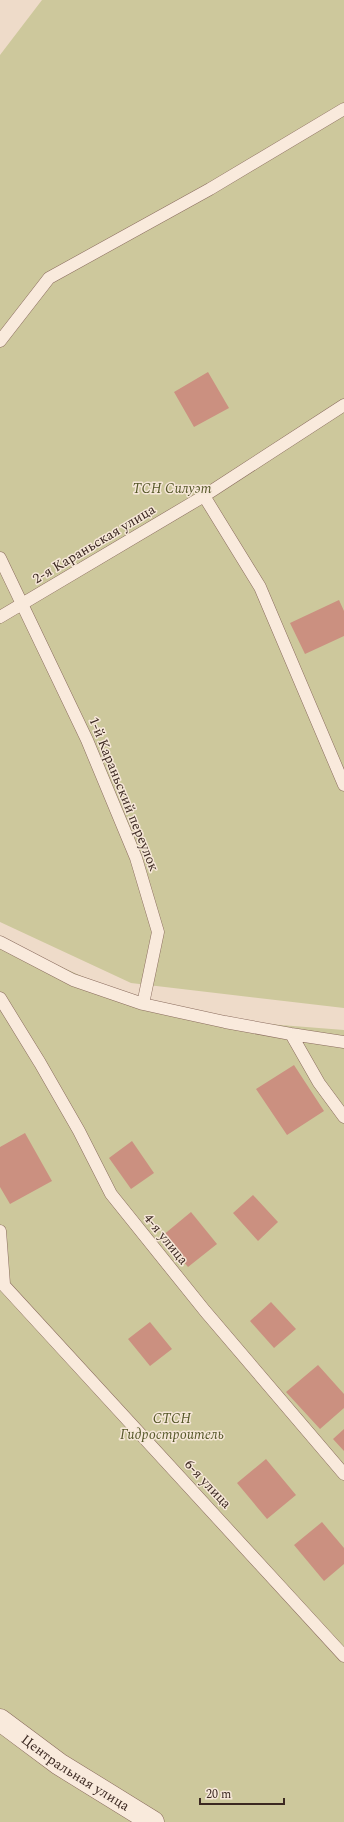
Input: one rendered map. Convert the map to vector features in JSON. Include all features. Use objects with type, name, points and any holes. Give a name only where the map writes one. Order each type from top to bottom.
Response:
[{"type":"street","name":"Центральная улица","points":[[0,1720],[59,1764],[153,1822]]},
{"type":"lane","points":[[0,341],[49,278],[210,189],[344,109]]},
{"type":"lane","name":"2-я Караньская улица","points":[[0,617],[204,496],[344,405]]},
{"type":"lane","points":[[204,496],[260,586],[344,785]]},
{"type":"lane","name":"1-й Караньский переулок","points":[[0,558],[87,740],[136,858],[158,932],[143,1004]]},
{"type":"lane","points":[[0,942],[73,980],[143,1004],[291,1034],[344,1042]]},
{"type":"lane","name":"4-я улица","points":[[0,998],[79,1131],[111,1194],[205,1311],[344,1474]]},
{"type":"lane","points":[[291,1034],[319,1083],[344,1117]]},
{"type":"lane","points":[[0,1231],[2,1283]]},
{"type":"lane","name":"6-я улица","points":[[2,1283],[344,1656]]},
{"type":"green space","name":"ТСН Силуэт","points":[[42,0],[344,0],[344,1008],[131,983],[0,922],[0,55]]},
{"type":"green space","name":"СТСН Гидростроитель","points":[[0,939],[143,1004],[268,1024],[344,1030],[344,1822],[0,1822]]},
{"type":"building","points":[[208,372],[229,408],[194,427],[174,392]]},
{"type":"building","points":[[339,600],[344,611],[344,636],[305,654],[290,623]]},
{"type":"building","points":[[294,1065],[324,1111],[287,1135],[256,1089]]},
{"type":"building","points":[[25,1133],[52,1181],[10,1204],[0,1187],[0,1147]]},
{"type":"building","points":[[132,1141],[154,1173],[131,1189],[109,1158]]},
{"type":"building","points":[[253,1195],[278,1222],[258,1241],[233,1213]]},
{"type":"building","points":[[191,1212],[217,1244],[188,1267],[162,1236]]},
{"type":"building","points":[[271,1302],[296,1329],[274,1348],[250,1321]]},
{"type":"building","points":[[150,1322],[172,1349],[150,1366],[128,1339]]},
{"type":"building","points":[[318,1365],[344,1394],[344,1408],[320,1429],[286,1392]]},
{"type":"building","points":[[344,1429],[344,1451],[333,1439]]},
{"type":"building","points":[[266,1459],[296,1495],[267,1519],[237,1483]]},
{"type":"building","points":[[322,1522],[344,1548],[344,1564],[324,1581],[294,1545]]}]
